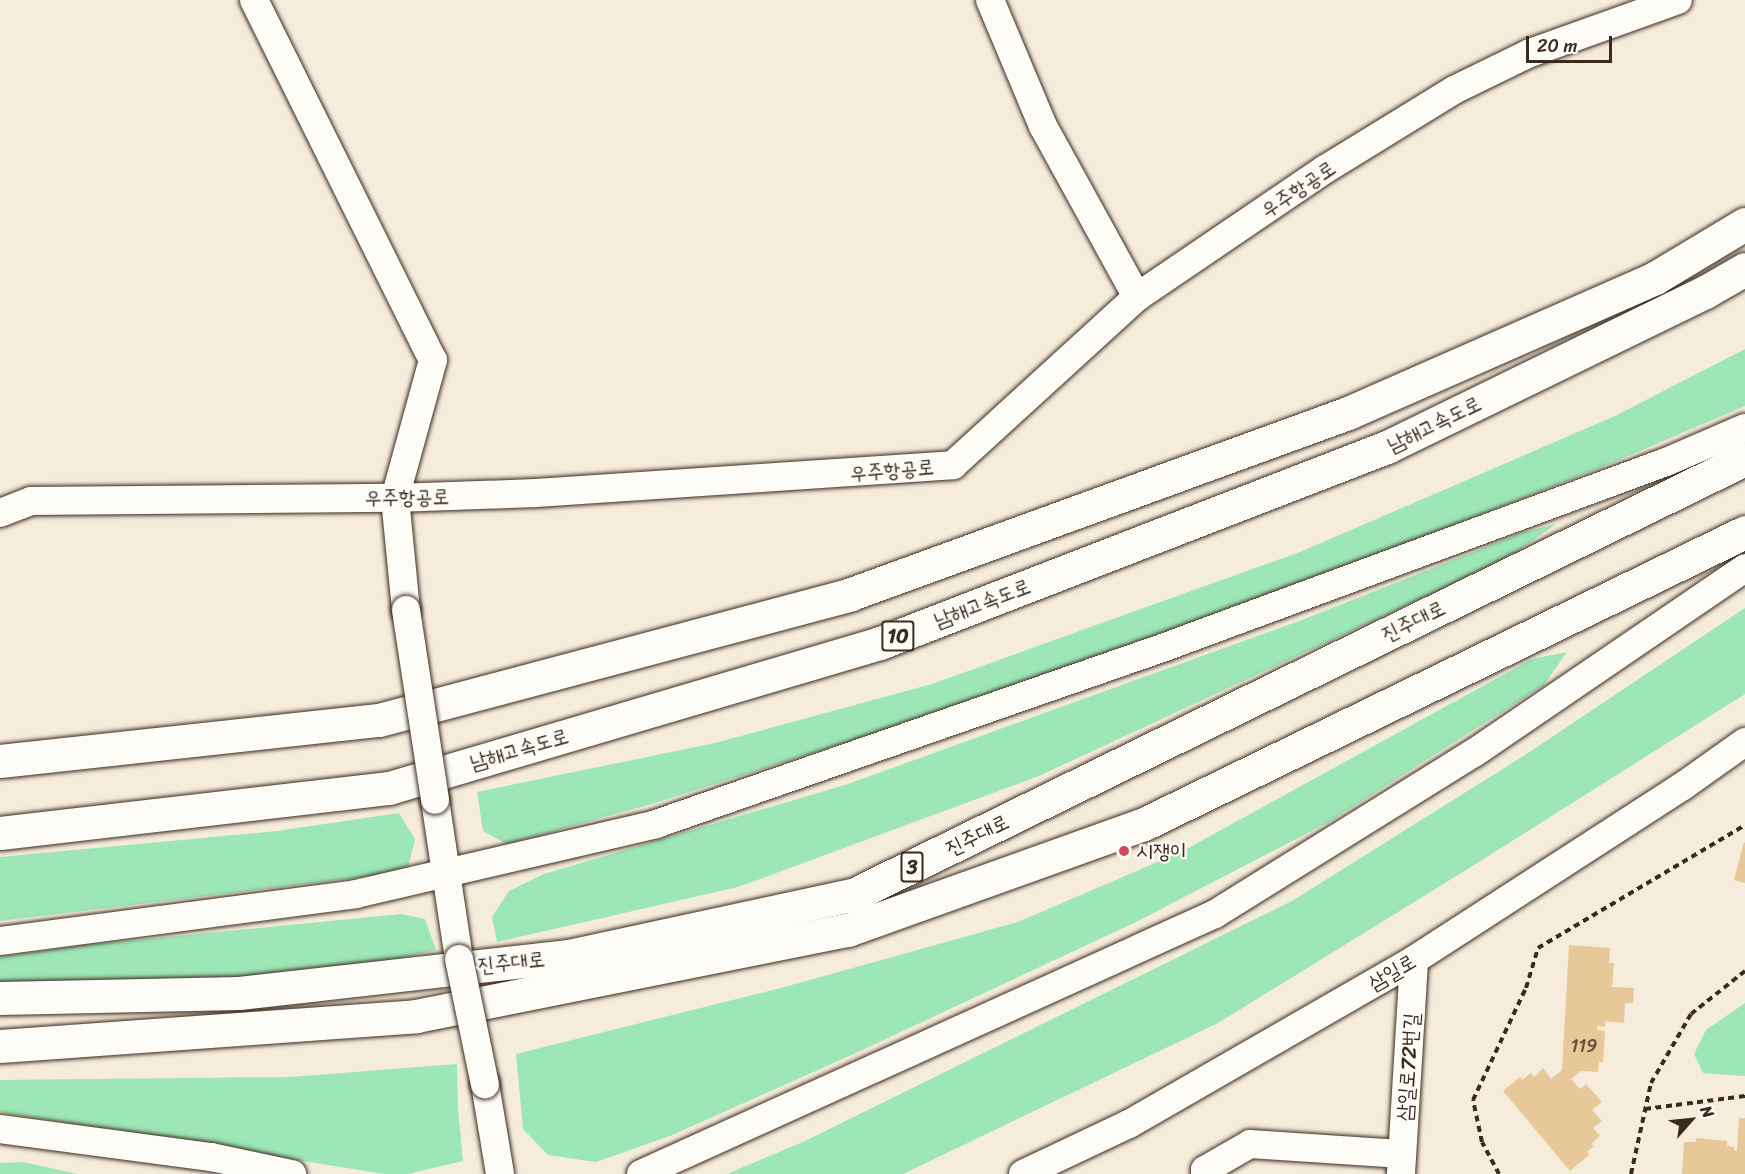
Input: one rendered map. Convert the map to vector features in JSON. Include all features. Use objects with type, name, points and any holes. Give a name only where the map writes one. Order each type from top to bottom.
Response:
[{"type":"main road","name":"남해고속도로","points":[[0,761],[379,720],[851,594],[1348,413],[1655,278],[1745,224]]},
{"type":"main road","name":"남해고속도로","points":[[0,833],[388,788],[880,643],[1387,447],[1705,292],[1745,270]]},
{"type":"main road","name":"진주대로","points":[[0,998],[239,993],[568,956],[855,894],[1745,459]]},
{"type":"main road","name":"진주대로","points":[[0,1046],[416,1016],[848,930],[1144,824],[1745,531]]},
{"type":"street","points":[[254,0],[432,360],[395,498],[406,610],[459,959],[485,1084],[500,1174]]},
{"type":"street","points":[[990,0],[1043,126],[1137,297]]},
{"type":"street","name":"우주항공로","points":[[0,513],[31,501],[395,498],[535,493],[954,465],[1137,297],[1323,170],[1454,90],[1530,53],[1678,0]]},
{"type":"street","points":[[0,941],[356,894],[657,824],[1166,647],[1666,462],[1745,428]]},
{"type":"street","points":[[640,1174],[1215,914],[1474,753],[1745,567]]},
{"type":"street","name":"삼일로","points":[[1023,1174],[1129,1124],[1414,960],[1683,786],[1745,742]]},
{"type":"street","name":"삼일로72번길","points":[[1401,1164],[1414,960]]},
{"type":"street","points":[[0,1129],[212,1157],[292,1174]]},
{"type":"street","points":[[1205,1174],[1205,1170],[1251,1144],[1401,1164]]},
{"type":"path","points":[[1499,1174],[1482,1142],[1473,1100],[1526,988],[1538,948],[1745,825]]},
{"type":"path","points":[[1631,1174],[1651,1083],[1691,1014],[1745,971]]},
{"type":"path","points":[[1645,1109],[1745,1096]]},
{"type":"green space","points":[[1745,349],[1745,406],[1600,468],[1239,608],[910,722],[655,803],[507,844],[483,831],[477,792],[715,743],[932,684],[1300,552],[1615,416]]},
{"type":"green space","points":[[1556,524],[1508,558],[1039,776],[738,887],[497,942],[492,917],[509,891],[544,874],[848,784],[1302,620],[1521,533]]},
{"type":"green space","points":[[1745,608],[1745,694],[1218,1023],[903,1174],[727,1174],[805,1141],[1292,901],[1525,755]]},
{"type":"green space","points":[[1567,652],[1544,685],[1329,822],[1136,922],[858,1052],[670,1136],[596,1162],[548,1155],[523,1129],[516,1054],[781,988],[1018,922],[1181,852],[1532,659]]},
{"type":"green space","points":[[399,813],[415,839],[408,867],[379,875],[0,921],[0,857],[277,831]]},
{"type":"green space","points":[[401,914],[425,919],[436,950],[378,963],[201,983],[0,988],[0,957],[85,945]]},
{"type":"green space","points":[[1745,1003],[1745,1076],[1703,1073],[1694,1054],[1706,1030]]},
{"type":"green space","points":[[457,1064],[458,1110],[463,1161],[407,1174],[384,1174],[0,1112],[0,1080],[291,1077]]},
{"type":"green space","points":[[23,1162],[78,1174],[0,1174],[0,1163]]},
{"type":"building","points":[[1745,843],[1745,883],[1734,880]]},
{"type":"building","points":[[1569,945],[1610,948],[1609,963],[1614,963],[1612,987],[1634,988],[1633,1003],[1625,1003],[1624,1023],[1605,1021],[1605,1027],[1597,1026],[1597,1030],[1605,1031],[1603,1062],[1599,1062],[1598,1072],[1581,1071],[1571,1079],[1580,1089],[1586,1084],[1602,1102],[1592,1110],[1602,1121],[1593,1128],[1600,1136],[1591,1144],[1594,1146],[1587,1152],[1589,1155],[1570,1171],[1503,1091],[1520,1077],[1522,1080],[1531,1073],[1534,1077],[1543,1068],[1551,1079],[1562,1070]]},
{"type":"building","points":[[1739,1118],[1745,1118],[1745,1174],[1682,1174],[1684,1142],[1696,1142],[1696,1138],[1727,1141],[1727,1146],[1734,1147],[1737,1151]]},
{"type":"place","name":"시쟁이","points":[[1124,851]]}]
